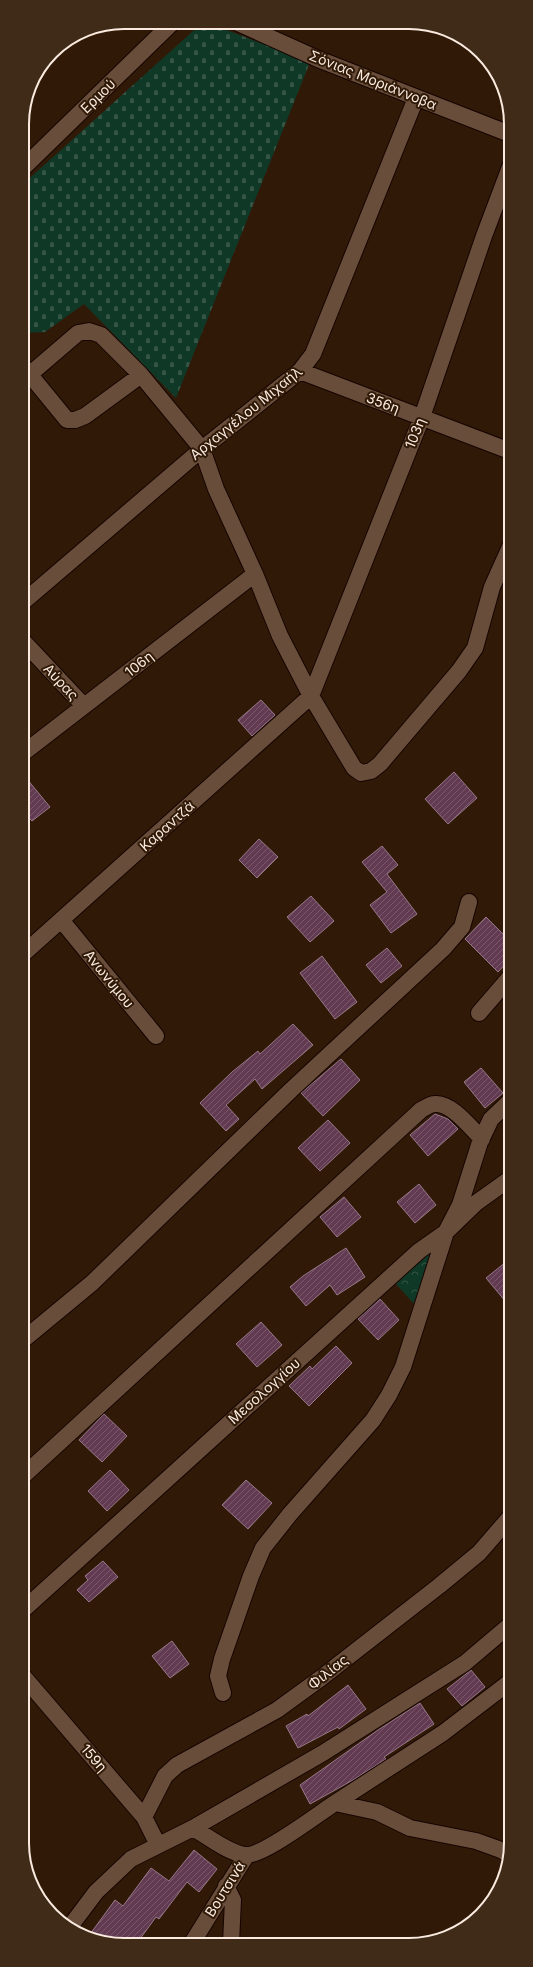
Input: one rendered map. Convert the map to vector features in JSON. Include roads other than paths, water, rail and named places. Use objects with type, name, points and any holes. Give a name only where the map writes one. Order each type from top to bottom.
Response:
[{"type":"street","name":"Ερμού","points":[[29,162],[166,29]]},
{"type":"street","name":"Σόνιας Μοριάννοβα","points":[[251,29],[318,59],[504,132]]},
{"type":"street","name":"Αρχαγγέλου Μιχαήλ","points":[[29,597],[202,449],[300,371],[313,354],[416,98]]},
{"type":"street","name":"103η","points":[[311,696],[422,417],[484,236],[504,183]]},
{"type":"street","points":[[29,370],[78,333],[89,331],[101,335],[141,375],[202,449],[216,489],[255,574],[280,636],[311,696],[354,768],[361,772],[371,771],[380,764],[450,682],[475,648],[492,587],[504,561]]},
{"type":"street","name":"356η","points":[[300,371],[504,449]]},
{"type":"street","points":[[29,377],[67,420],[71,420],[85,416],[141,375]]},
{"type":"street","name":"106η","points":[[29,749],[255,574]]},
{"type":"street","name":"Αύρας","points":[[29,647],[84,706]]},
{"type":"street","name":"Καραντζά","points":[[29,948],[62,921],[311,696]]},
{"type":"street","points":[[29,1335],[92,1283],[292,1090],[443,949],[462,927],[469,902]]},
{"type":"street","name":"Ανωνύμου","points":[[62,921],[156,1036]]},
{"type":"street","points":[[479,1013],[504,984]]},
{"type":"street","points":[[29,1470],[420,1110],[433,1104],[444,1104],[456,1113],[482,1139]]},
{"type":"street","points":[[223,1693],[218,1676],[222,1659],[251,1576],[263,1548],[290,1514],[373,1420],[389,1395],[403,1366],[446,1232],[460,1205],[482,1139],[491,1119],[504,1107]]},
{"type":"street","name":"Μεσολογγίου","points":[[29,1605],[419,1251],[446,1232],[476,1204],[504,1183]]},
{"type":"street","name":"Φιλίας","points":[[144,1817],[165,1776],[177,1764],[277,1710],[321,1678],[440,1586],[479,1553],[504,1524]]},
{"type":"street","points":[[73,1923],[96,1892],[131,1859],[193,1828],[323,1753],[465,1664],[504,1630]]},
{"type":"street","name":"159η","points":[[29,1683],[144,1817],[158,1845]]},
{"type":"street","points":[[193,1828],[238,1854],[252,1854],[444,1733],[504,1686]]},
{"type":"street","points":[[335,1803],[377,1812],[410,1828],[476,1841],[504,1851]]},
{"type":"street","name":"Βουτσινά","points":[[195,1938],[226,1886],[252,1854]]},
{"type":"street","points":[[226,1886],[233,1900],[231,1938]]}]
